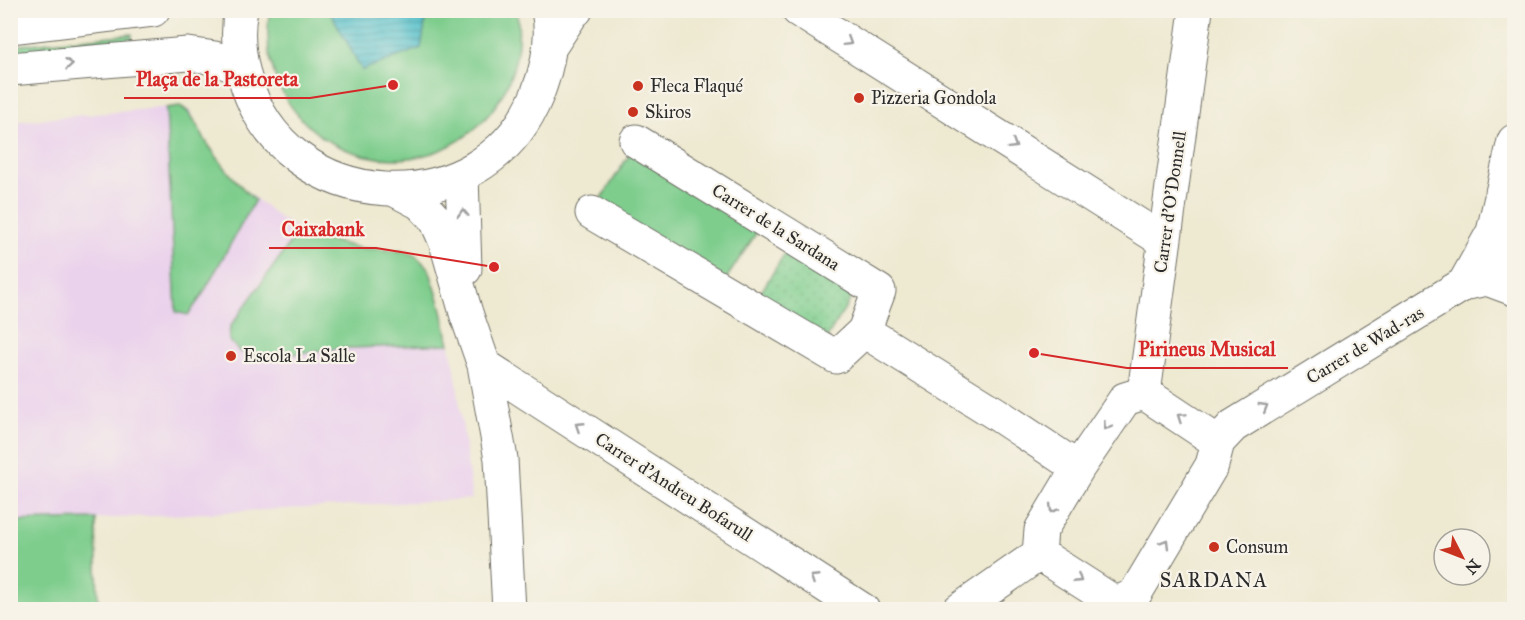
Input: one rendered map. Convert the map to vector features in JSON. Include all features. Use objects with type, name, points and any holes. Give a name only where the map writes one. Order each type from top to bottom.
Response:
[{"type":"street","points":[[10,27],[153,10]]},
{"type":"street","points":[[235,18],[248,90],[257,109],[276,136],[298,158],[325,174],[355,186],[397,191],[431,186],[462,175],[489,158],[513,135],[531,109],[543,79],[550,47],[548,10]]},
{"type":"street","points":[[550,47],[576,10]]},
{"type":"street","points":[[798,10],[1164,240]]},
{"type":"street","name":"Carrer d'O'Donnell","points":[[1144,393],[1196,10]]},
{"type":"street","points":[[10,69],[188,54],[215,58],[243,70]]},
{"type":"street","name":"Carrer de la Sardana","points":[[592,213],[836,357],[864,331],[879,291],[636,141]]},
{"type":"street","name":"Carrer de Wad-ras","points":[[1218,442],[1233,426],[1464,284],[1493,232],[1515,141]]},
{"type":"street","points":[[462,175],[466,313]]},
{"type":"street","points":[[397,191],[420,203],[436,220],[446,243],[484,365],[501,459],[509,609]]},
{"type":"street","points":[[1493,232],[1506,258],[1515,265]]},
{"type":"street","points":[[1464,284],[1487,279],[1515,289]]},
{"type":"street","points":[[864,331],[995,412],[1078,468]]},
{"type":"street","name":"Carrer d'Andreu Bofarull","points":[[484,365],[863,609]]},
{"type":"street","points":[[1144,393],[1218,442],[1212,465],[1135,594],[1117,607],[1039,554],[1041,530],[1078,468],[1125,399],[1144,393]]},
{"type":"street","points":[[959,609],[1039,554]]},
{"type":"shaded area","name":"Escola La Salle","points":[[180,106],[190,111],[205,140],[233,180],[281,219],[316,237],[359,248],[405,251],[416,256],[429,269],[441,306],[455,369],[472,499],[96,519],[98,609],[11,610],[11,122]]},
{"type":"green space","points":[[270,10],[517,11],[517,49],[508,83],[491,112],[467,135],[438,151],[405,159],[370,157],[326,139],[304,122],[291,107],[277,81],[271,61],[268,41]]},
{"type":"green space","points":[[132,34],[133,45],[11,58],[10,46]]},
{"type":"green space","points":[[180,106],[192,118],[223,166],[255,200],[201,297],[188,315],[176,312],[166,108]]},
{"type":"green space","points":[[634,147],[761,226],[724,282],[598,204]]},
{"type":"green space","points":[[300,229],[316,237],[359,248],[405,251],[416,256],[429,269],[441,306],[449,344],[329,349],[272,357],[240,352],[229,340],[230,327]]},
{"type":"green space","points":[[785,253],[854,294],[827,338],[758,297]]},
{"type":"green space","points":[[96,519],[98,609],[11,609],[11,521]]},
{"type":"water","points":[[330,11],[427,11],[421,48],[362,70]]},
{"type":"place","name":"Plaça de la Pastoreta","points":[[393,85]]},
{"type":"place","name":"Fleca Flaqué","points":[[638,86]]},
{"type":"place","name":"Pizzeria Gondola","points":[[859,98]]},
{"type":"place","name":"Skiros","points":[[633,112]]},
{"type":"place","name":"Caixabank","points":[[494,267]]},
{"type":"place","name":"Pirineus Musical","points":[[1034,353]]},
{"type":"place","name":"Escola La Salle","points":[[231,356]]},
{"type":"place","name":"Consum","points":[[1214,547]]},
{"type":"district","name":"SARDANA","points":[[1214,580]]}]
